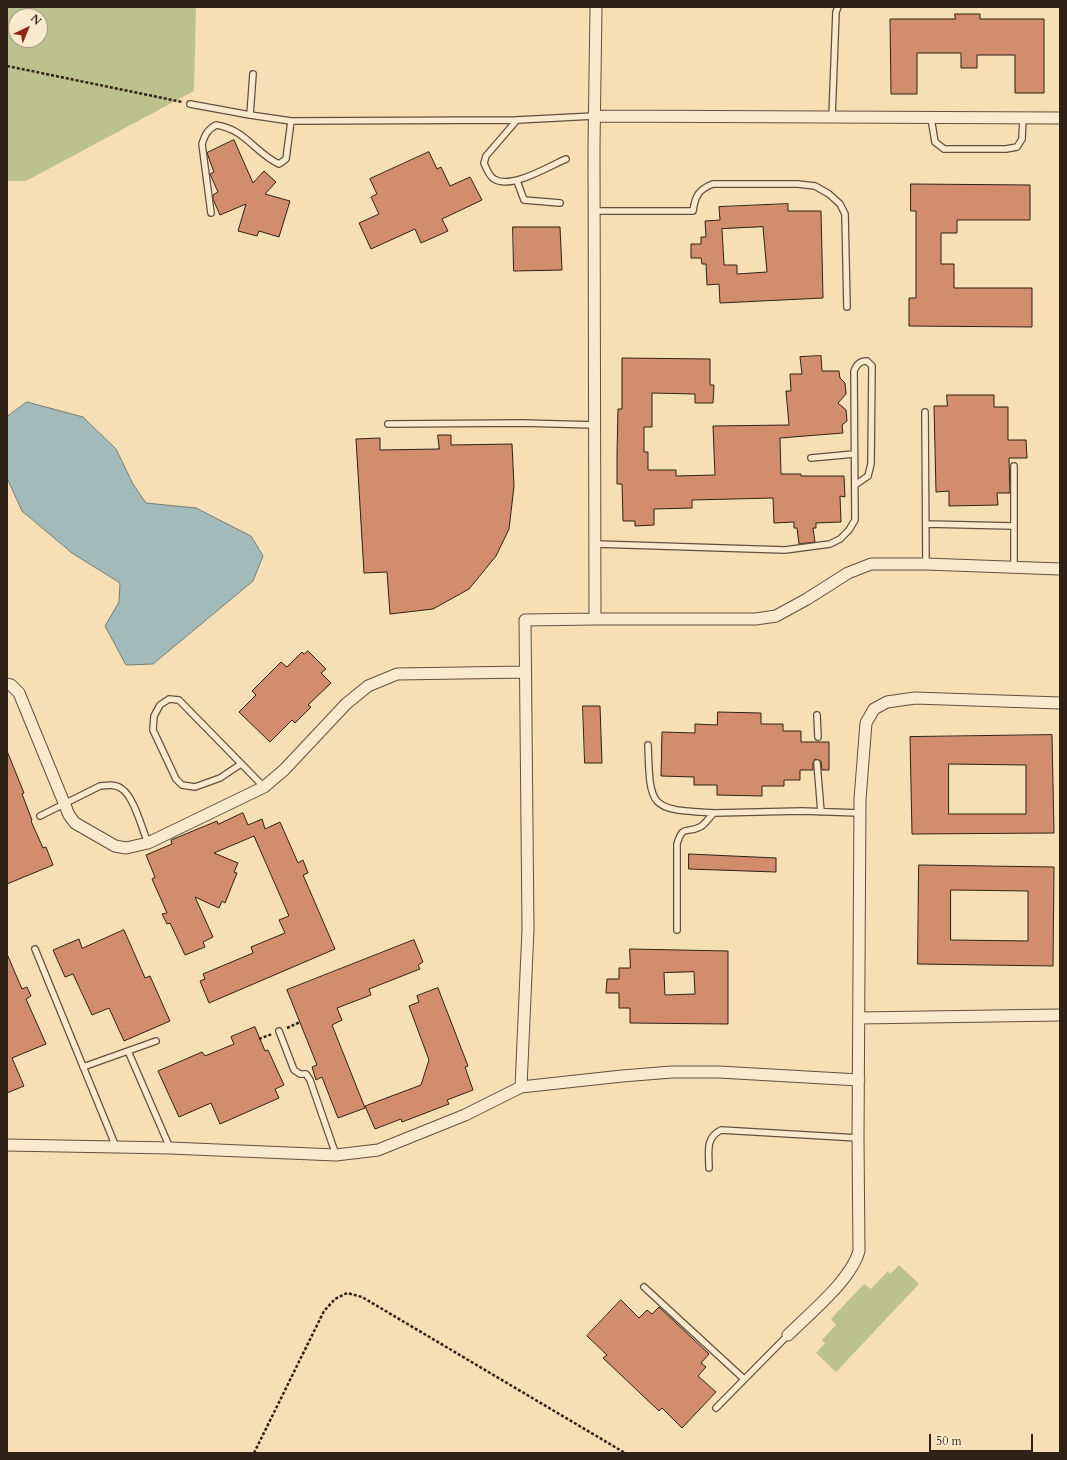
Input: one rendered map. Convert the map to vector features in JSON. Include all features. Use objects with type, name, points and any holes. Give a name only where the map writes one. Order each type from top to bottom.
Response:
[{"type":"street","points":[[595,619],[594,116],[596,7]]},
{"type":"street","points":[[594,116],[1060,118]]},
{"type":"street","points":[[521,1087],[528,929],[524,620],[756,619],[776,616],[807,599],[848,573],[872,564],[926,564],[1060,569]]},
{"type":"street","points":[[7,684],[12,685],[19,693],[64,804],[75,823],[115,846],[126,848],[148,843],[264,787],[284,770],[346,704],[368,686],[398,674],[524,672]]},
{"type":"street","points":[[788,1335],[845,1277],[856,1263],[859,1251],[858,1138],[860,813],[866,723],[874,709],[887,702],[915,698],[1060,703]]},
{"type":"street","points":[[859,1018],[1060,1015]]},
{"type":"street","points":[[7,1145],[170,1148],[336,1155],[378,1150],[466,1115],[521,1087],[672,1072],[719,1072],[859,1080]]},
{"type":"lane","points":[[832,117],[836,12],[838,7]]},
{"type":"lane","points":[[250,116],[253,74]]},
{"type":"lane","points":[[190,104],[250,116],[291,121],[518,120],[594,116]]},
{"type":"lane","points":[[931,118],[935,142],[944,150],[1006,149],[1017,147],[1022,139],[1023,118]]},
{"type":"lane","points":[[518,120],[486,156],[484,163],[492,178],[500,182],[518,181],[566,159]]},
{"type":"lane","points":[[211,213],[202,144],[205,135],[210,129],[216,125],[234,130],[264,155],[279,164],[286,159],[291,121]]},
{"type":"lane","points":[[518,181],[524,200],[560,203]]},
{"type":"lane","points":[[595,210],[693,211],[697,194],[713,184],[798,184],[814,186],[829,194],[840,204],[845,214],[847,307]]},
{"type":"lane","points":[[596,544],[785,550],[830,544],[840,539],[849,530],[855,520],[854,372],[856,365],[862,361],[868,361],[872,366],[871,464],[868,476],[855,485]]},
{"type":"lane","points":[[925,412],[927,524],[926,564]]},
{"type":"lane","points":[[388,424],[522,422],[595,425]]},
{"type":"lane","points":[[811,458],[854,454]]},
{"type":"lane","points":[[1014,466],[1014,567]]},
{"type":"lane","points":[[927,524],[1013,526]]},
{"type":"lane","points":[[241,764],[220,778],[195,787],[182,785],[170,771],[153,730],[154,716],[160,705],[169,699],[179,700],[264,787]]},
{"type":"lane","points":[[817,715],[818,737]]},
{"type":"lane","points":[[648,745],[649,782],[655,800],[668,809],[714,813],[860,813]]},
{"type":"lane","points":[[817,763],[821,812]]},
{"type":"lane","points":[[40,816],[100,786],[111,785],[122,789],[130,798],[148,843]]},
{"type":"lane","points":[[677,930],[676,844],[681,833],[688,829],[701,827],[714,813]]},
{"type":"lane","points":[[35,949],[116,1148]]},
{"type":"lane","points":[[278,1031],[294,1070],[300,1074],[306,1074],[310,1080],[336,1155]]},
{"type":"lane","points":[[83,1067],[156,1041]]},
{"type":"lane","points":[[128,1051],[170,1148]]},
{"type":"lane","points":[[709,1168],[710,1139],[713,1134],[721,1130],[858,1138]]},
{"type":"lane","points":[[644,1287],[744,1378]]},
{"type":"lane","points":[[716,1408],[788,1335]]},
{"type":"path","points":[[7,66],[190,104]]},
{"type":"path","points":[[254,1453],[324,1311],[335,1299],[347,1293],[362,1297],[625,1453]]},
{"type":"green space","points":[[7,7],[196,7],[194,91],[26,181],[7,181]]},
{"type":"green space","points":[[899,1265],[919,1284],[836,1372],[816,1353],[825,1343],[822,1340],[836,1325],[831,1319],[864,1284],[871,1289],[888,1271],[890,1274]]},
{"type":"water","points":[[27,402],[83,417],[116,449],[133,484],[146,503],[196,508],[251,536],[263,556],[253,581],[153,664],[126,665],[105,626],[119,602],[120,583],[72,553],[22,511],[7,478],[7,417]]},
{"type":"building","points":[[955,14],[980,14],[980,19],[1044,19],[1044,93],[1015,93],[1015,55],[977,55],[977,68],[961,68],[961,53],[917,53],[917,94],[891,94],[890,19],[955,19]]},
{"type":"building","points":[[234,140],[253,183],[264,171],[276,182],[265,194],[290,201],[279,237],[259,231],[257,236],[238,231],[246,204],[220,215],[213,199],[213,195],[218,192],[210,174],[214,172],[207,153]]},
{"type":"building","points":[[429,152],[437,169],[441,167],[450,186],[470,177],[482,200],[442,219],[448,231],[421,243],[415,229],[371,249],[359,223],[379,214],[371,197],[377,194],[370,179]]},
{"type":"building","points":[[911,184],[1030,185],[1030,220],[957,220],[957,233],[941,233],[941,264],[954,264],[954,288],[1032,288],[1032,327],[909,326],[909,298],[916,298],[916,211],[911,211]]},
{"type":"building","points":[[788,204],[788,211],[821,211],[823,298],[720,303],[719,284],[707,285],[706,264],[702,264],[701,258],[691,258],[691,244],[701,244],[701,237],[706,237],[705,221],[720,220],[719,207]],"holes":[[[763,227],[767,272],[737,274],[737,265],[724,265],[722,229]]]},
{"type":"building","points":[[513,227],[560,227],[562,270],[514,271]]},
{"type":"building","points":[[821,356],[822,371],[839,371],[840,378],[845,383],[846,394],[838,403],[846,410],[847,421],[842,425],[843,433],[780,438],[781,474],[801,474],[801,476],[844,476],[845,497],[840,496],[841,522],[816,523],[816,528],[813,528],[815,542],[799,544],[797,528],[794,528],[794,522],[774,523],[773,498],[692,500],[692,508],[654,509],[654,525],[635,526],[635,521],[623,521],[622,484],[617,484],[618,409],[622,409],[622,358],[710,359],[710,385],[714,385],[713,403],[695,403],[695,394],[652,393],[652,427],[644,427],[644,452],[648,452],[648,470],[676,470],[676,476],[715,475],[713,426],[789,425],[786,391],[791,391],[790,374],[802,374],[800,357]]},
{"type":"building","points":[[947,395],[994,395],[994,407],[1008,407],[1008,440],[1026,440],[1027,458],[1009,458],[1010,493],[997,493],[998,505],[949,506],[949,491],[936,492],[934,406],[947,406]]},
{"type":"building","points":[[438,435],[451,435],[451,445],[512,444],[514,486],[509,529],[496,556],[469,589],[433,609],[390,614],[387,572],[364,573],[356,439],[380,438],[380,450],[439,449]]},
{"type":"building","points":[[308,651],[326,669],[321,673],[331,683],[308,705],[311,707],[295,723],[292,720],[270,742],[239,712],[256,695],[252,691],[281,662],[287,667],[302,652],[304,654]]},
{"type":"building","points":[[583,706],[600,706],[602,763],[585,763]]},
{"type":"building","points":[[718,712],[761,713],[761,724],[783,724],[783,731],[801,731],[801,742],[829,742],[829,770],[822,770],[821,761],[815,759],[813,763],[813,770],[800,770],[800,780],[784,780],[784,786],[762,786],[762,796],[717,795],[717,785],[694,785],[694,777],[661,776],[662,732],[695,733],[695,724],[717,725]]},
{"type":"building","points":[[1052,735],[1054,833],[912,834],[910,737]],"holes":[[[949,764],[1026,765],[1026,814],[949,814]]]},
{"type":"building","points":[[7,751],[24,793],[22,794],[32,820],[31,821],[43,848],[46,847],[53,865],[7,884]]},
{"type":"building","points":[[243,813],[248,825],[262,819],[265,829],[280,822],[298,863],[303,860],[308,873],[303,875],[335,949],[209,1003],[200,981],[205,979],[203,974],[253,953],[251,947],[285,933],[279,920],[289,916],[254,836],[214,853],[238,863],[234,872],[237,873],[225,903],[222,901],[219,908],[195,897],[213,937],[203,942],[205,947],[185,955],[170,923],[167,924],[162,914],[167,913],[152,879],[155,877],[146,855],[172,844],[171,840],[217,821],[218,824]]},
{"type":"building","points":[[689,854],[776,858],[776,872],[689,869]]},
{"type":"building","points":[[919,865],[1054,867],[1053,966],[918,964]],"holes":[[[951,890],[1028,891],[1028,941],[951,940]]]},
{"type":"building","points":[[124,930],[145,978],[150,976],[170,1021],[124,1041],[109,1008],[92,1015],[73,974],[65,977],[53,950],[79,939],[82,948]]},
{"type":"building","points":[[414,940],[423,962],[418,965],[420,969],[369,989],[371,995],[337,1008],[342,1020],[332,1025],[365,1108],[338,1118],[322,1077],[316,1080],[312,1067],[317,1065],[287,990]]},
{"type":"building","points":[[630,949],[728,951],[728,1024],[630,1023],[630,1008],[619,1008],[619,993],[606,993],[607,979],[619,979],[619,968],[630,968]],"holes":[[[694,972],[695,994],[665,995],[664,973]]]},
{"type":"building","points":[[7,954],[22,989],[27,987],[31,996],[26,999],[46,1044],[12,1058],[24,1086],[7,1093]]},
{"type":"building","points":[[438,988],[468,1066],[465,1067],[473,1090],[447,1100],[449,1104],[402,1122],[401,1119],[375,1129],[365,1106],[421,1085],[429,1060],[409,1006],[419,1002],[417,996]]},
{"type":"building","points":[[255,1027],[265,1051],[268,1050],[284,1085],[275,1089],[279,1098],[220,1124],[211,1103],[179,1117],[158,1071],[202,1052],[205,1056],[234,1044],[231,1037]]},
{"type":"building","points":[[621,1300],[639,1318],[647,1310],[652,1314],[659,1307],[709,1354],[701,1363],[706,1367],[698,1376],[716,1392],[682,1428],[662,1408],[659,1411],[603,1358],[607,1355],[587,1336]]}]
